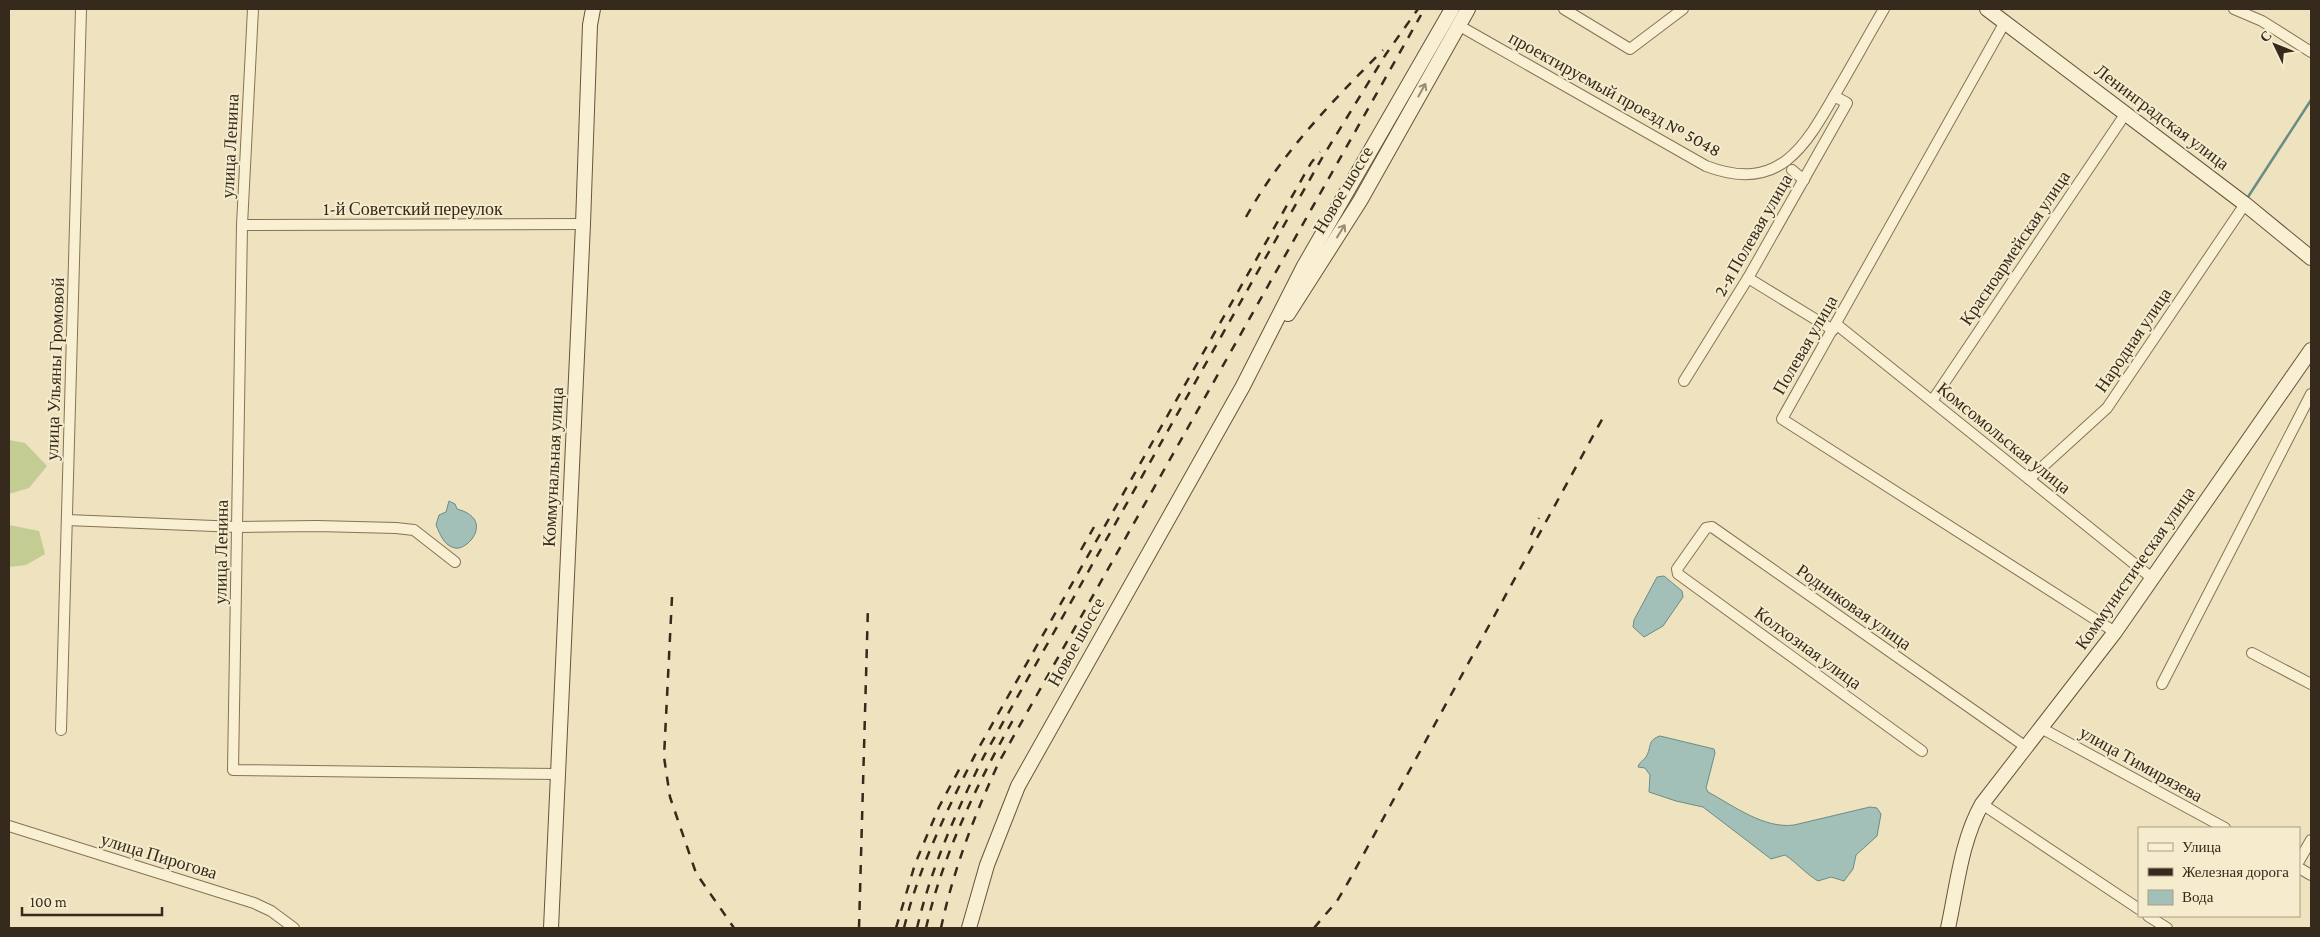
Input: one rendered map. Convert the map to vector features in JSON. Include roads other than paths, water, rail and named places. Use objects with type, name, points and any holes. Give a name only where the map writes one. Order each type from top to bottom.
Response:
[{"type":"street","name":"улица Ульяны Громовой","points":[[61,730],[81,9]]},
{"type":"street","name":"улица Ленина","points":[[253,9],[242,225],[233,770],[558,774]]},
{"type":"street","name":"Коммунальная улица","points":[[551,928],[584,224],[590,25],[593,9]]},
{"type":"street","points":[[1564,9],[1630,49],[1683,9]]},
{"type":"street","name":"проектируемый проезд № 5048","points":[[1457,13],[1706,166],[1735,175],[1761,173],[1786,162],[1805,144],[1884,9]]},
{"type":"street","name":"Ленинградская улица","points":[[1987,9],[2245,204],[2311,258]]},
{"type":"street","points":[[2234,9],[2262,21],[2311,52]]},
{"type":"street","name":"Новое шоссе","points":[[968,928],[987,865],[1018,786],[1243,386],[1304,266],[1457,13]]},
{"type":"street","name":"Полевая улица","points":[[2005,22],[1782,419],[2115,632]]},
{"type":"street","name":"2-я Полевая улица","points":[[1684,381],[1748,278],[1847,103],[1834,96]]},
{"type":"street","name":"Красноармейская улица","points":[[1932,401],[2126,113]]},
{"type":"street","points":[[1792,170],[1804,180]]},
{"type":"street","name":"Народная улица","points":[[2029,479],[2107,408],[2245,204]]},
{"type":"street","name":"1-й Советский переулок","points":[[242,225],[584,224]]},
{"type":"street","name":"Комсомольская улица","points":[[1748,278],[1835,327],[1932,401],[2152,578]]},
{"type":"street","name":"Коммунистическая улица","points":[[1948,928],[1968,838],[1974,818],[1982,804],[2115,632],[2311,350]]},
{"type":"street","points":[[2162,684],[2311,394]]},
{"type":"street","points":[[67,520],[238,527],[396,528],[414,530],[455,562]]},
{"type":"street","name":"Родниковая улица","points":[[1677,572],[1706,528],[1712,527],[2026,747]]},
{"type":"street","name":"Колхозная улица","points":[[1677,572],[1922,750]]},
{"type":"street","points":[[2252,653],[2311,684]]},
{"type":"street","name":"улица Тимирязева","points":[[2042,728],[2223,827]]},
{"type":"street","points":[[1982,804],[2138,908]]},
{"type":"street","name":"улица Пирогова","points":[[9,826],[254,903],[271,911],[294,928]]},
{"type":"street","points":[[2300,859],[2311,840]]},
{"type":"street","points":[[2300,869],[2311,875]]},
{"type":"street","points":[[2150,917],[2167,928]]},
{"type":"water","points":[[449,501],[455,504],[457,509],[475,520],[475,533],[466,545],[460,548],[448,545],[436,525],[439,515],[446,512]]},
{"type":"water","points":[[1664,576],[1682,591],[1683,597],[1663,626],[1644,637],[1633,627],[1634,620],[1657,577]]},
{"type":"water","points":[[1660,736],[1714,749],[1715,753],[1706,788],[1708,792],[1760,820],[1772,824],[1794,825],[1870,807],[1877,808],[1881,814],[1877,836],[1856,855],[1853,869],[1844,881],[1831,877],[1818,881],[1785,855],[1771,859],[1703,807],[1649,792],[1650,775],[1645,768],[1638,767],[1646,757],[1651,742]]},
{"type":"waterway","points":[[2246,200],[2311,100]]},
{"type":"railway","points":[[917,928],[929,884],[945,840],[984,756],[1322,158],[1386,54],[1418,9]]},
{"type":"railway","points":[[941,928],[965,844],[999,762],[1421,15]]},
{"type":"railway","points":[[1246,217],[1292,149],[1326,109],[1383,50]]},
{"type":"railway","points":[[904,928],[926,860],[977,751],[1311,163],[1320,152]]},
{"type":"railway","points":[[1314,928],[1337,901],[1350,879],[1605,414]]},
{"type":"railway","points":[[1531,535],[1539,518]]},
{"type":"railway","points":[[1081,550],[1094,527]]},
{"type":"railway","points":[[672,597],[664,757],[670,797],[696,873],[734,928]]},
{"type":"railway","points":[[859,928],[868,606]]},
{"type":"railway","points":[[926,928],[951,847],[986,770],[1013,720]]},
{"type":"railway","points":[[896,928],[915,864],[939,807],[961,766]]}]
